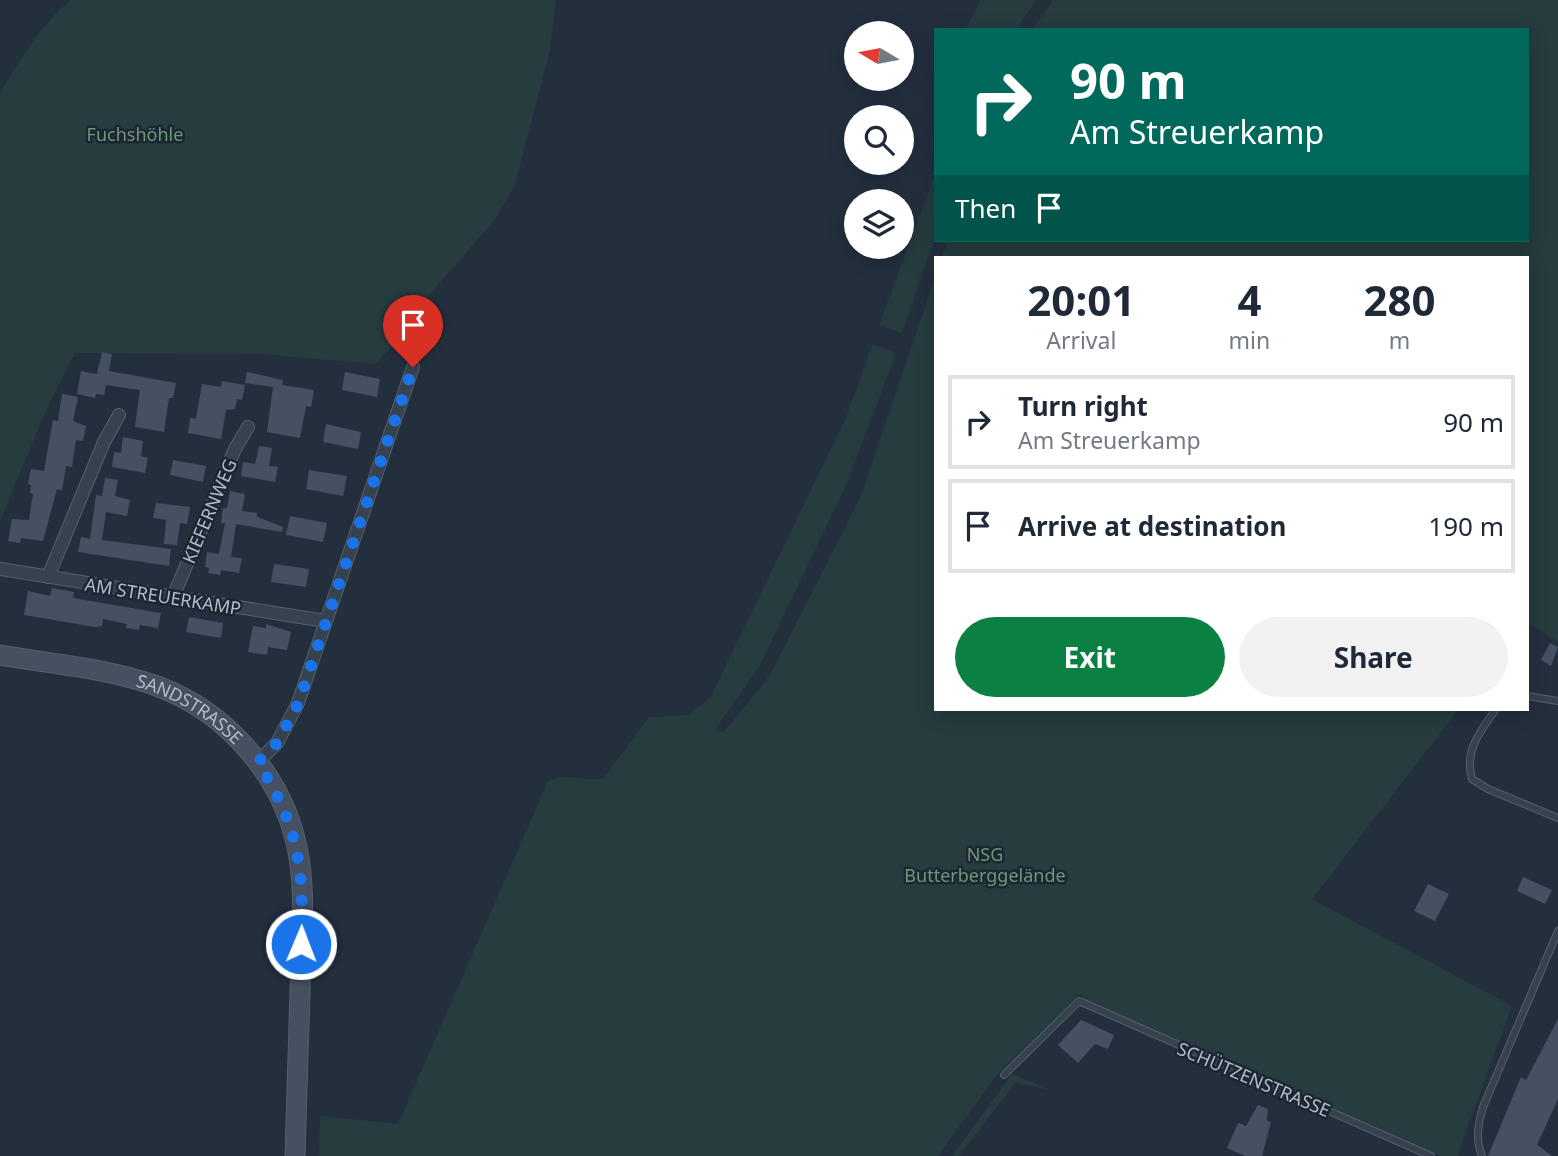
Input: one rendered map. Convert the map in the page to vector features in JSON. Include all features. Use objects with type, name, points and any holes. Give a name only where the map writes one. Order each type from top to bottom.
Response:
[{"type":"street","points":[[258,762],[270,752],[289,725],[413,367]]},
{"type":"street","points":[[48,578],[104,442],[120,415]]},
{"type":"street","name":"KIEFERNWEG","points":[[173,597],[235,449],[248,427]]},
{"type":"street","name":"AM STREUERKAMP","points":[[0,569],[325,621]]},
{"type":"street","name":"SANDSTRASSE","points":[[0,655],[112,674],[159,687],[214,718],[258,762],[291,822],[302,885],[295,1156]]},
{"type":"lane","points":[[1529,696],[1558,701]]},
{"type":"lane","points":[[1495,711],[1472,744],[1468,763],[1472,779],[1488,789],[1558,818]]},
{"type":"lane","points":[[1482,1156],[1477,1135],[1483,1107],[1558,931]]},
{"type":"lane","name":"SCHÜTZENSTRASSE","points":[[1004,1075],[1079,1001],[1431,1156]]},
{"type":"green space","name":"Fuchshöhle","points":[[71,0],[556,0],[550,50],[515,185],[495,220],[427,297],[420,311],[418,331],[401,337],[375,364],[260,354],[75,353],[47,408],[0,521],[0,93],[40,31]]},
{"type":"green space","points":[[981,0],[1036,0],[1017,28],[966,28]]},
{"type":"green space","points":[[1053,0],[1558,0],[1558,642],[1529,624],[1529,256],[942,256],[947,242],[1529,242],[1529,28],[1033,28]]},
{"type":"green space","points":[[934,177],[934,240],[902,333],[879,325],[904,259],[914,259],[914,231]]},
{"type":"green space","name":"NSG Butterberggelände","points":[[934,281],[934,711],[1457,711],[1312,899],[1512,1006],[1457,1156],[1440,1156],[1091,1005],[1080,994],[998,1073],[938,1156],[319,1156],[320,1116],[398,1124],[548,781],[562,777],[604,778],[649,717],[688,715],[710,698],[844,422],[873,344],[896,353],[847,483],[759,667],[714,731],[724,732],[770,675],[860,498]]},
{"type":"green space","points":[[1012,1074],[1051,1090],[1015,1083],[959,1156],[952,1156]]},
{"type":"building","points":[[102,352],[112,354],[109,371],[176,383],[173,398],[169,398],[164,432],[135,427],[140,390],[106,385],[104,395],[96,394],[95,398],[77,394],[81,371],[97,374]]},
{"type":"building","points":[[247,372],[283,380],[282,385],[314,390],[311,407],[306,406],[300,438],[267,432],[273,387],[245,383]]},
{"type":"building","points":[[345,372],[380,379],[377,397],[342,390]]},
{"type":"building","points":[[222,381],[245,385],[242,400],[237,399],[235,409],[226,410],[221,439],[188,433],[190,418],[196,419],[202,384],[221,387]]},
{"type":"building","points":[[62,394],[78,397],[73,421],[86,426],[83,441],[76,440],[72,467],[66,466],[62,490],[57,489],[43,541],[21,538],[20,543],[8,541],[12,519],[29,520],[33,494],[30,493],[31,485],[28,484],[31,469],[44,471],[53,420],[58,421]]},
{"type":"building","points":[[326,424],[361,432],[358,449],[323,442]]},
{"type":"building","points":[[123,437],[143,441],[141,456],[148,458],[145,473],[112,467],[114,452],[121,453]]},
{"type":"building","points":[[259,446],[272,448],[269,466],[278,467],[275,482],[241,476],[243,462],[255,464]]},
{"type":"building","points":[[173,460],[206,466],[203,482],[170,475]]},
{"type":"building","points":[[309,470],[347,476],[343,496],[306,489]]},
{"type":"building","points":[[105,478],[118,480],[115,496],[130,500],[127,516],[106,512],[102,540],[171,549],[169,566],[78,552],[81,537],[90,539],[96,495],[102,496]]},
{"type":"building","points":[[230,491],[245,494],[242,511],[257,513],[257,517],[283,527],[282,532],[236,524],[231,557],[242,558],[239,573],[221,570],[220,575],[208,573],[209,568],[205,567],[207,552],[219,554],[225,523],[221,523],[223,508],[227,508]]},
{"type":"building","points":[[156,503],[190,507],[187,524],[180,523],[177,545],[164,544],[166,520],[153,518]]},
{"type":"building","points":[[290,516],[327,523],[323,542],[286,535]]},
{"type":"building","points":[[274,564],[309,569],[306,587],[271,582]]},
{"type":"building","points":[[52,588],[74,592],[73,598],[161,613],[158,628],[140,625],[139,630],[126,628],[127,624],[103,619],[102,626],[95,627],[24,615],[28,591],[50,596]]},
{"type":"building","points":[[189,617],[223,623],[221,638],[186,632]]},
{"type":"building","points":[[266,624],[291,632],[287,650],[268,647],[267,655],[248,652],[253,626],[266,628]]},
{"type":"building","points":[[1550,643],[1558,647],[1551,666],[1541,660]]},
{"type":"building","points":[[1523,877],[1552,890],[1545,904],[1517,891]]},
{"type":"building","points":[[1428,884],[1449,894],[1435,921],[1414,911]]},
{"type":"building","points":[[1558,1019],[1558,1099],[1537,1145],[1552,1156],[1488,1156],[1521,1077],[1526,1080]]},
{"type":"building","points":[[1081,1020],[1114,1035],[1108,1049],[1095,1044],[1078,1063],[1058,1045]]},
{"type":"building","points":[[1258,1105],[1268,1109],[1267,1121],[1271,1122],[1262,1156],[1245,1156],[1227,1148],[1238,1123],[1246,1126]]},
{"type":"route","points":[[301,944],[302,885],[296,842],[281,799],[258,762],[277,743],[298,704],[413,367]]}]
